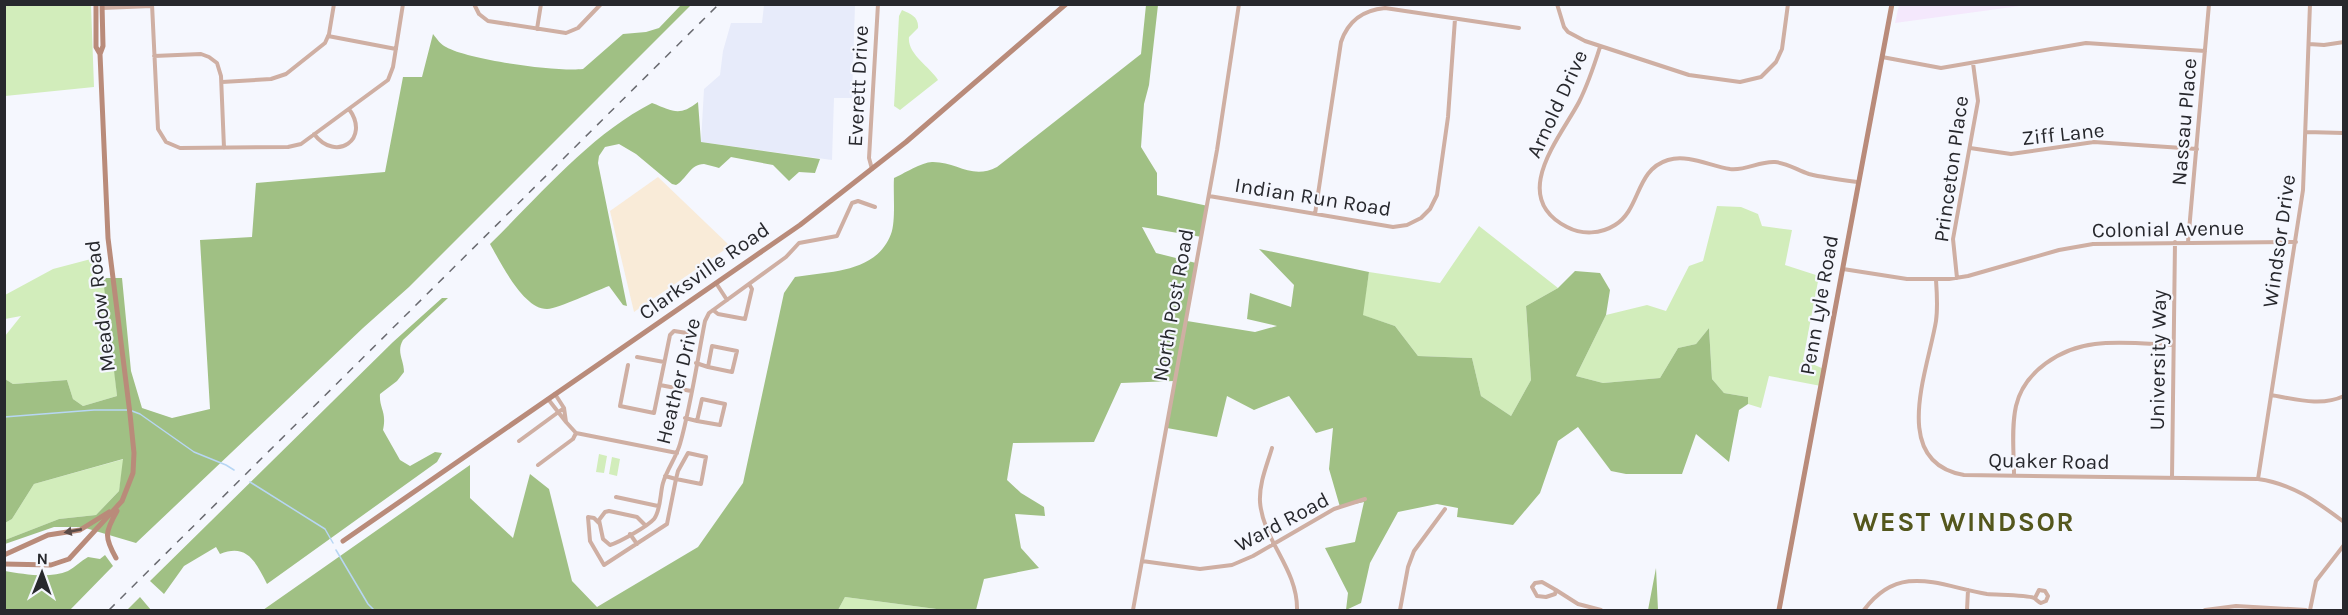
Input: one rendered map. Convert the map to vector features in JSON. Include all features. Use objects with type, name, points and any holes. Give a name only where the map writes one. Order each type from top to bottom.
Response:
[{"type":"street","points":[[222,82],[270,80],[282,76],[319,49],[328,36],[334,4]]},
{"type":"street","points":[[99,6],[152,5],[157,126],[160,137],[167,144],[176,147],[293,147],[315,134],[386,82],[393,69],[403,4]]},
{"type":"street","points":[[474,4],[479,14],[488,21],[563,33],[572,32],[601,4]]},
{"type":"street","points":[[537,29],[542,4]]},
{"type":"street","name":"Everett Drive","points":[[872,169],[869,158],[878,4]]},
{"type":"street","name":"Clarksville Road","points":[[343,541],[800,225],[912,137],[1066,4]]},
{"type":"street","name":"North Post Road","points":[[1132,610],[1209,196],[1239,4]]},
{"type":"street","points":[[1557,4],[1561,20],[1568,32],[1579,39],[1689,75],[1747,82],[1767,73],[1776,62],[1782,49],[1788,4]]},
{"type":"street","name":"Penn Lyle Road","points":[[1779,610],[1892,4]]},
{"type":"street","name":"Nassau Place","points":[[2188,242],[2209,4]]},
{"type":"street","name":"Windsor Drive","points":[[2258,479],[2296,242],[2302,190],[2310,4]]},
{"type":"street","name":"Meadow Road","points":[[4,564],[35,566],[61,563],[75,555],[122,501],[130,483],[134,463],[108,238],[99,54],[103,46],[99,6]]},
{"type":"street","points":[[1315,214],[1341,42],[1347,28],[1357,18],[1377,9],[1391,9],[1519,28]]},
{"type":"street","name":"Indian Run Road","points":[[1209,196],[1400,226],[1413,222],[1430,209],[1437,195],[1448,117],[1455,19]]},
{"type":"street","points":[[328,36],[396,49]]},
{"type":"street","points":[[2309,44],[2324,45],[2343,42]]},
{"type":"street","points":[[1882,57],[1933,68],[2086,43],[2205,51]]},
{"type":"street","name":"Arnold Drive","points":[[1600,47],[1582,96],[1555,140],[1540,177],[1540,194],[1545,207],[1555,219],[1567,227],[1590,232],[1614,226],[1630,210],[1648,172],[1661,163],[1676,158],[1737,169],[1774,162],[1810,174],[1858,182]]},
{"type":"street","points":[[154,56],[199,54],[207,56],[219,67],[222,82],[224,147]]},
{"type":"street","name":"Princeton Place","points":[[1958,278],[1953,239],[1978,101],[1973,63]]},
{"type":"street","points":[[315,134],[321,143],[329,147],[339,147],[349,143],[357,127],[349,109]]},
{"type":"street","points":[[2306,132],[2343,133]]},
{"type":"street","name":"Ziff Lane","points":[[1970,148],[2011,154],[2094,142],[2197,149]]},
{"type":"street","points":[[727,300],[786,257],[799,243],[837,236],[852,202],[858,201],[874,207]]},
{"type":"street","name":"Colonial Avenue","points":[[1843,269],[1891,278],[1936,280],[1958,278],[2076,246],[2111,242],[2296,242]]},
{"type":"street","name":"University Way","points":[[2172,478],[2175,242]]},
{"type":"street","name":"Quaker Road","points":[[1936,280],[1937,312],[1918,419],[1922,444],[1935,462],[1949,471],[1964,475],[2258,479],[2282,484],[2304,494],[2343,522]]},
{"type":"street","name":"Heather Drive","points":[[599,523],[603,539],[607,544],[614,544],[654,519],[665,476],[677,453],[705,321],[713,309],[727,300],[716,283]]},
{"type":"street","points":[[713,309],[718,314],[745,319],[752,289],[749,284]]},
{"type":"street","points":[[628,365],[620,406],[654,413],[670,335],[674,331],[687,333]]},
{"type":"street","points":[[2014,475],[2016,405],[2024,387],[2043,366],[2067,352],[2087,345],[2174,345]]},
{"type":"street","points":[[696,363],[708,367],[732,372],[736,351],[712,346],[708,367]]},
{"type":"street","points":[[637,357],[664,362]]},
{"type":"street","points":[[660,385],[691,391]]},
{"type":"street","points":[[555,394],[564,408],[566,422]]},
{"type":"street","points":[[2271,395],[2317,402],[2343,396]]},
{"type":"street","points":[[548,398],[576,433],[677,453]]},
{"type":"street","points":[[686,418],[697,421],[720,425],[725,404],[702,399],[697,421]]},
{"type":"street","points":[[519,441],[564,408]]},
{"type":"street","points":[[538,465],[573,439],[576,433]]},
{"type":"street","points":[[1272,448],[1262,482],[1260,502],[1264,519],[1294,582],[1297,610]]},
{"type":"street","points":[[645,525],[637,517],[609,511],[601,516],[599,523],[594,518],[588,517],[590,542],[604,564],[668,524],[676,478],[688,453],[706,457],[701,484],[676,478],[665,476]]},
{"type":"street","points":[[616,497],[658,506]]},
{"type":"street","name":"Ward Road","points":[[1142,561],[1200,569],[1221,568],[1242,561],[1334,509],[1365,499]]},
{"type":"street","points":[[4,555],[48,535],[80,530],[89,526],[122,501]]},
{"type":"street","points":[[116,558],[108,545],[106,533],[122,501]]},
{"type":"street","points":[[1400,610],[1408,567],[1414,551],[1445,509]]},
{"type":"street","points":[[630,534],[637,544]]},
{"type":"street","points":[[2310,610],[2316,581],[2343,545]]},
{"type":"street","points":[[1864,610],[1883,591],[1905,581],[1934,581],[1968,590],[2034,598]]},
{"type":"street","points":[[1556,590],[1553,596],[1539,597],[1534,594],[1532,587],[1535,583],[1542,582],[1556,590],[1578,604],[1601,610]]},
{"type":"street","points":[[1967,610],[1968,590]]},
{"type":"street","points":[[2205,610],[2236,606],[2306,610]]},
{"type":"shaded area","points":[[764,5],[855,5],[852,98],[834,98],[832,160],[701,142],[704,89],[720,75],[723,51],[731,23],[762,23]]},
{"type":"shaded area","points":[[1899,5],[2027,5],[1895,23]]},
{"type":"shaded area","points":[[658,177],[730,246],[634,312],[610,211]]},
{"type":"green space","points":[[4,5],[91,5],[94,87],[5,96]]},
{"type":"green space","points":[[681,5],[691,5],[409,287],[136,543],[82,527],[54,527],[5,544],[5,540],[59,519],[96,515],[119,491],[123,459],[34,484],[12,519],[5,523],[5,379],[13,384],[67,380],[73,399],[83,406],[117,396],[103,278],[122,278],[131,371],[142,408],[172,418],[210,409],[200,240],[252,237],[256,183],[385,172],[403,77],[422,77],[433,34],[444,46],[473,56],[534,67],[583,69],[623,34],[646,32],[659,28]]},
{"type":"green space","points":[[1146,5],[1158,5],[1149,85],[1144,104],[1141,147],[1157,173],[1157,195],[1208,206],[1202,237],[1142,227],[1156,253],[1196,263],[1187,321],[1255,332],[1277,326],[1247,319],[1250,293],[1291,307],[1294,285],[1259,249],[1369,272],[1363,315],[1395,326],[1418,356],[1472,358],[1481,396],[1511,416],[1531,380],[1526,306],[1558,288],[1575,271],[1600,273],[1610,290],[1606,315],[1576,376],[1603,383],[1660,378],[1678,348],[1696,344],[1709,328],[1712,379],[1724,393],[1748,397],[1748,404],[1739,410],[1729,462],[1696,434],[1682,474],[1626,474],[1611,471],[1578,427],[1558,441],[1540,493],[1513,525],[1457,517],[1458,508],[1437,504],[1398,512],[1370,563],[1361,603],[1346,610],[1348,593],[1325,548],[1355,542],[1364,502],[1340,507],[1329,469],[1333,428],[1316,433],[1289,396],[1254,410],[1227,396],[1217,437],[1167,428],[1174,381],[1121,383],[1094,442],[1013,443],[1007,480],[1021,493],[1044,507],[1045,516],[1015,514],[1021,548],[1039,568],[984,579],[976,610],[944,610],[845,597],[838,610],[263,610],[470,465],[470,498],[513,538],[530,474],[549,489],[572,581],[597,607],[698,547],[743,483],[784,293],[795,277],[851,268],[875,256],[884,247],[893,228],[894,178],[929,162],[980,172],[997,167],[1141,54]]},
{"type":"green space","points":[[902,10],[914,16],[918,24],[918,28],[909,37],[912,49],[938,80],[900,110],[894,106],[899,16]]},
{"type":"green space","points":[[698,102],[701,142],[820,159],[815,173],[799,172],[789,181],[773,165],[731,157],[719,168],[704,164],[695,167],[676,185],[636,154],[619,144],[605,147],[599,156],[598,163],[627,306],[623,305],[609,286],[553,308],[538,307],[530,302],[514,284],[490,244],[566,167],[608,131],[652,103],[681,111]]},
{"type":"green space","points":[[1717,206],[1741,207],[1758,214],[1762,226],[1792,230],[1785,265],[1819,276],[1803,360],[1824,369],[1821,386],[1769,376],[1761,408],[1748,404],[1748,397],[1724,393],[1712,379],[1709,328],[1696,344],[1678,348],[1660,378],[1603,383],[1576,376],[1606,315],[1647,305],[1666,311],[1689,266],[1703,261]]},
{"type":"green space","points":[[1479,226],[1558,288],[1526,306],[1531,380],[1511,416],[1481,396],[1472,358],[1418,356],[1395,326],[1362,315],[1369,272],[1440,283]]},
{"type":"green space","points":[[91,259],[106,286],[117,396],[83,406],[73,399],[67,380],[13,384],[5,379],[5,336],[21,316],[5,319],[5,295],[53,269]]},
{"type":"green space","points":[[442,298],[448,298],[403,340],[400,352],[404,372],[397,381],[380,394],[384,418],[383,430],[400,460],[410,466],[435,452],[442,453],[437,462],[267,584],[250,557],[237,551],[220,554],[216,547],[184,566],[164,594],[150,581],[393,342]]},
{"type":"green space","points":[[599,454],[607,456],[604,473],[596,472]]},
{"type":"green space","points":[[612,457],[620,459],[617,476],[609,474]]},
{"type":"green space","points":[[124,459],[119,491],[96,515],[59,519],[5,540],[5,523],[12,519],[34,484]]},
{"type":"green space","points":[[105,555],[113,566],[70,610],[5,610],[5,571],[53,575],[68,571],[88,557],[100,559]]},
{"type":"green space","points":[[1656,568],[1658,610],[1648,610]]},
{"type":"green space","points":[[140,597],[151,610],[127,610]]},
{"type":"green space","points":[[845,597],[944,610],[838,610]]},
{"type":"waterway","points":[[4,417],[94,410],[127,410]]},
{"type":"waterway","points":[[132,411],[140,414],[194,452],[234,470]]},
{"type":"waterway","points":[[250,482],[325,529],[333,543]]},
{"type":"waterway","points":[[336,550],[368,604],[374,610]]},
{"type":"railway","points":[[109,610],[719,4]]},
{"type":"district","name":"WEST WINDSOR","points":[[1964,522]]}]
